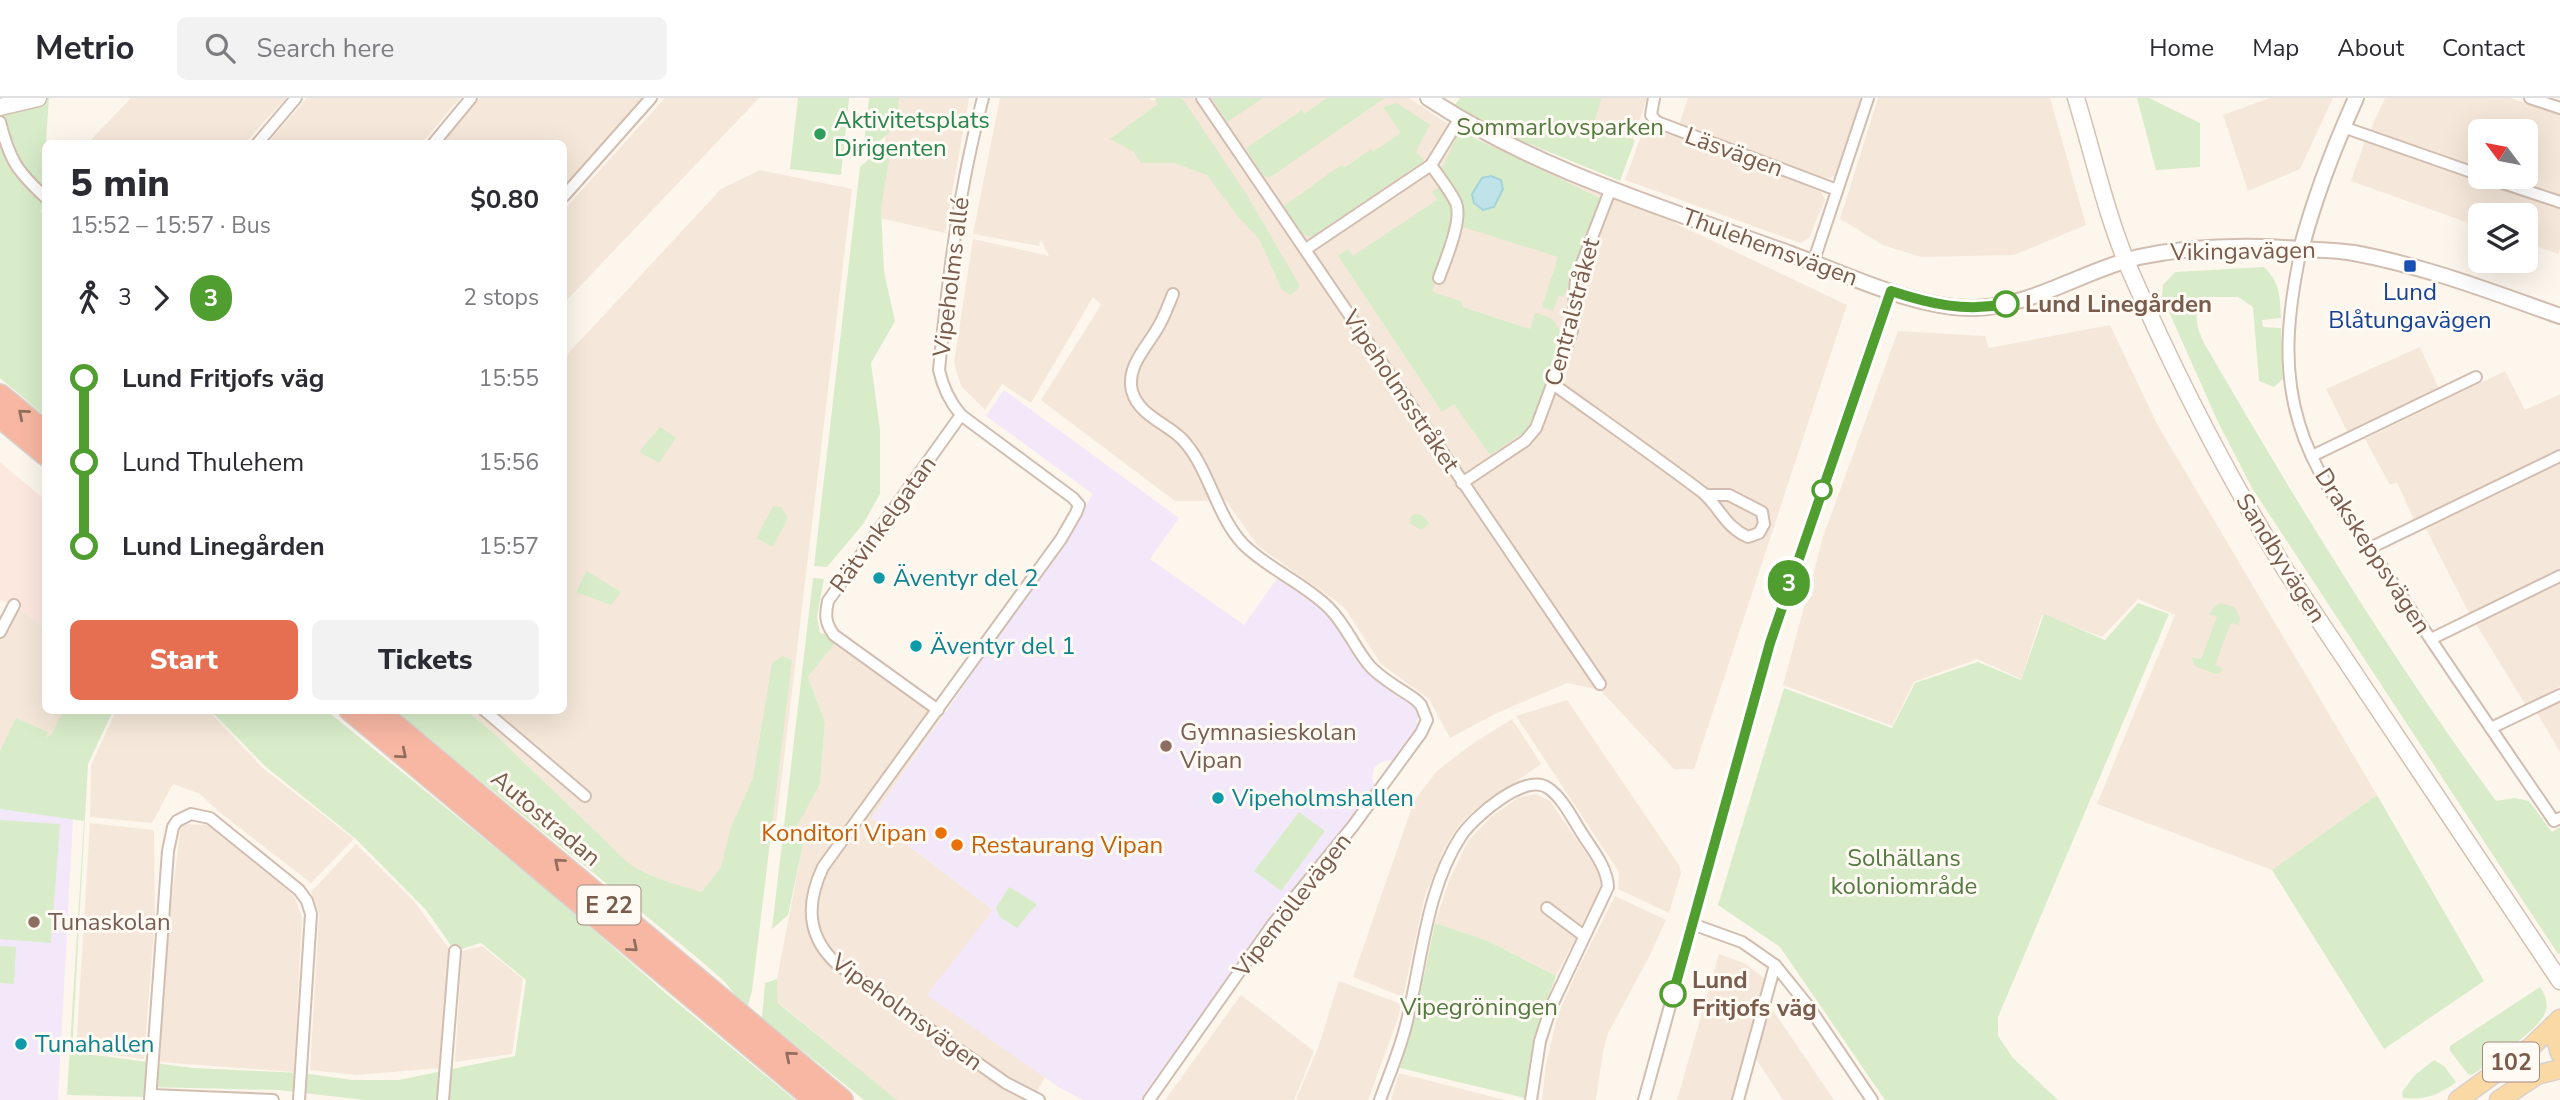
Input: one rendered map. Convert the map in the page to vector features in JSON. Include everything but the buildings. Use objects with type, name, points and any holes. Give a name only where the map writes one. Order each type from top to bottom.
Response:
[{"type":"highway","points":[[0,395],[42,430]]},
{"type":"highway","points":[[0,417],[42,452]]},
{"type":"highway","name":"Autostradan","points":[[355,714],[815,1100]]},
{"type":"highway","name":"Autostradan","points":[[382,714],[842,1100]]},
{"type":"main road","points":[[0,107],[38,98]]},
{"type":"main road","name":"Sandbyvägen","points":[[2076,98],[2115,232],[2145,305],[2259,528],[2560,981]]},
{"type":"main road","name":"102","points":[[2560,1019],[2556,1038],[2560,1053]]},
{"type":"main road","name":"102","points":[[2458,1100],[2531,1047],[2560,1019]]},
{"type":"main road","name":"102","points":[[2498,1100],[2537,1075],[2560,1069]]},
{"type":"street","points":[[260,140],[296,98]]},
{"type":"street","points":[[436,140],[471,98]]},
{"type":"street","points":[[567,193],[651,98]]},
{"type":"street","name":"Vipeholms allé","points":[[828,860],[1060,539],[1079,505],[961,415],[945,392],[939,370],[956,222],[969,148],[983,98]]},
{"type":"street","name":"Vipeholmsstråket","points":[[1202,98],[1600,684]]},
{"type":"street","name":"Thulehemsvägen","points":[[1428,98],[1527,153],[1611,188],[1891,291],[1945,306],[1989,307],[2046,291],[2126,260]]},
{"type":"street","name":"Läsvägen","points":[[1654,98],[1651,115],[1657,122],[1837,190]]},
{"type":"street","points":[[1813,263],[1868,98]]},
{"type":"street","points":[[2301,249],[2311,210],[2356,98]]},
{"type":"street","points":[[2530,98],[2560,108]]},
{"type":"street","points":[[1306,249],[1431,165],[1460,118]]},
{"type":"street","points":[[0,122],[7,149],[19,173],[42,194]]},
{"type":"street","points":[[2343,127],[2468,171]]},
{"type":"street","points":[[1431,165],[1458,209],[1457,221],[1439,278]]},
{"type":"street","name":"Centralstråket","points":[[1462,483],[1531,435],[1572,331],[1576,279],[1611,188]]},
{"type":"street","points":[[2521,189],[2560,202]]},
{"type":"street","name":"Vikingavägen","points":[[2126,260],[2218,247],[2269,246],[2355,253],[2455,279],[2560,316]]},
{"type":"street","name":"Drakskeppsvägen","points":[[2301,249],[2290,313],[2289,372],[2298,422],[2312,456],[2370,548],[2491,728],[2557,819]]},
{"type":"street","points":[[1644,1100],[1770,643],[1891,291]]},
{"type":"street","name":"Vipemöllevägen","points":[[1149,1100],[1273,924],[1353,826],[1422,733],[1427,720],[1416,700],[1371,667],[1343,623],[1327,606],[1244,544],[1226,521],[1193,453],[1181,438],[1145,412],[1136,400],[1132,391],[1131,374],[1158,327],[1172,294]]},
{"type":"street","points":[[2312,456],[2476,377]]},
{"type":"street","points":[[1553,384],[1705,495],[1727,523],[1741,534],[1748,537],[1759,533],[1764,524],[1762,512],[1729,495],[1705,495]]},
{"type":"street","name":"Rätvinkelgatan","points":[[938,710],[834,635],[828,628],[825,613],[828,601],[961,415]]},
{"type":"street","points":[[2370,548],[2560,456]]},
{"type":"street","points":[[2431,639],[2560,576]]},
{"type":"street","points":[[0,632],[14,605]]},
{"type":"street","points":[[2491,728],[2560,695]]},
{"type":"street","points":[[489,714],[585,796]]},
{"type":"street","points":[[1380,1100],[1406,1025],[1425,933],[1450,858],[1474,821],[1496,803],[1526,785],[1540,784],[1556,795],[1606,874],[1607,892],[1568,968],[1544,1026],[1531,1100]]},
{"type":"street","points":[[273,1100],[150,1098],[165,875],[173,827],[177,821],[191,814],[210,818],[291,883],[307,901],[311,914],[299,1100]]},
{"type":"street","name":"Vipeholmsvägen","points":[[828,860],[817,880],[811,907],[814,934],[828,956],[995,1076],[1039,1100]]},
{"type":"street","points":[[1547,908],[1584,936]]},
{"type":"street","points":[[1692,925],[1742,942],[1775,965],[1809,1007],[1872,1100]]},
{"type":"street","points":[[443,1100],[455,951]]},
{"type":"street","points":[[1738,1100],[1775,965]]},
{"type":"shaded area","points":[[131,98],[286,98],[248,140],[91,140]]},
{"type":"shaded area","points":[[307,98],[460,98],[425,140],[271,140]]},
{"type":"shaded area","points":[[480,98],[644,98],[567,183],[567,140],[444,140]]},
{"type":"shaded area","points":[[665,98],[759,98],[567,300],[567,207]]},
{"type":"shaded area","points":[[888,98],[969,98],[945,233],[880,218]]},
{"type":"shaded area","points":[[1000,98],[1149,98],[1152,101],[1159,98],[1409,98],[1457,130],[1549,182],[1423,103],[1847,305],[1694,769],[1674,769],[1600,690],[1567,683],[1497,713],[1450,738],[1429,699],[1381,664],[1344,607],[1258,546],[1226,501],[1175,501],[1041,400],[1101,305],[1093,297],[1031,403],[1002,384],[985,410],[961,386],[954,362],[973,239],[1049,256],[1041,240],[1039,246],[973,234]]},
{"type":"shaded area","points":[[1602,98],[1647,98],[1633,140],[1591,128]]},
{"type":"shaded area","points":[[1688,98],[1861,98],[1835,176],[1824,179],[1679,124]]},
{"type":"shaded area","points":[[1878,98],[2050,98],[2086,225],[2014,255],[1921,257],[1883,245],[1840,219]]},
{"type":"shaded area","points":[[2270,98],[2333,98],[2300,169],[2248,191],[2223,115]]},
{"type":"shaded area","points":[[2385,98],[2510,98],[2560,115],[2560,197],[2536,189],[2538,189],[2538,119],[2468,119],[2468,166],[2369,133]]},
{"type":"shaded area","points":[[1651,126],[1821,192],[1825,200],[1809,238],[1800,243],[1625,180],[1644,128]]},
{"type":"shaded area","points":[[2365,141],[2468,177],[2468,189],[2503,189],[2560,209],[2560,250],[2558,254],[2538,247],[2538,203],[2468,203],[2468,223],[2351,181]]},
{"type":"shaded area","points":[[760,170],[852,189],[776,825],[705,925],[635,879],[612,847],[471,714],[567,714],[567,355],[721,189]]},
{"type":"shaded area","points":[[2110,325],[2157,424],[2377,795],[2272,870],[2097,804],[2175,615],[2138,599],[2102,637],[2042,615],[2021,679],[1977,659],[1914,682],[1892,726],[1783,685],[1823,537],[1898,331],[1985,336],[1989,348]]},
{"type":"shaded area","points":[[2420,347],[2439,389],[2348,433],[2326,389]]},
{"type":"shaded area","points":[[2505,371],[2525,410],[2560,394],[2560,452],[2414,520],[2397,482],[2390,485],[2365,439]]},
{"type":"shaded area","name":"Gymnasieskolan Vipan","points":[[1004,390],[1179,518],[1150,559],[1244,625],[1281,573],[1327,606],[1361,654],[1422,712],[1416,721],[1418,730],[1398,763],[1387,760],[1374,768],[1372,780],[1379,790],[1273,924],[1149,1100],[1083,1100],[1060,1088],[927,995],[993,910],[872,818],[1058,550],[1093,494],[986,416]]},
{"type":"shaded area","points":[[0,462],[42,497],[42,626],[14,605],[0,600]]},
{"type":"shaded area","points":[[2560,464],[2560,571],[2470,615],[2426,529]]},
{"type":"shaded area","points":[[2560,584],[2560,687],[2525,704],[2476,624]]},
{"type":"shaded area","points":[[14,605],[42,626],[42,714],[96,714],[0,780],[0,632]]},
{"type":"shaded area","points":[[840,637],[946,710],[872,818],[993,910],[1045,1077],[1032,1100],[896,1100],[778,1002],[777,979],[803,844],[792,835],[820,784],[825,722],[808,677]]},
{"type":"shaded area","points":[[1567,700],[1679,865],[1681,873],[1669,913],[1618,889],[1619,872],[1516,716]]},
{"type":"shaded area","points":[[2560,702],[2560,752],[2537,713]]},
{"type":"shaded area","points":[[115,714],[212,714],[264,769],[354,839],[311,883],[219,812],[200,794],[173,784],[152,823],[90,817],[91,765]]},
{"type":"shaded area","points":[[1512,719],[1541,764],[1471,813],[1459,825],[1445,847],[1425,895],[1403,997],[1353,977],[1414,801],[1437,771],[1472,744]]},
{"type":"shaded area","points":[[1536,794],[1550,801],[1598,871],[1602,887],[1556,976],[1488,941],[1435,923],[1449,881],[1468,841],[1491,817],[1519,797]]},
{"type":"shaded area","name":"Tunaskolan","points":[[0,809],[73,819],[58,1100],[0,1100]]},
{"type":"shaded area","points":[[90,823],[154,830],[155,916],[144,1059],[76,1050]]},
{"type":"shaded area","points":[[181,824],[213,825],[294,896],[302,917],[294,1072],[160,1062],[167,937]]},
{"type":"shaded area","points":[[356,844],[413,900],[449,949],[440,1068],[356,1075],[310,1070],[319,914],[311,892]]},
{"type":"shaded area","points":[[1615,896],[1666,920],[1608,1033],[1596,1100],[1542,1100],[1546,1065],[1557,1017]]},
{"type":"shaded area","points":[[482,946],[523,979],[512,1054],[455,1062],[462,951]]},
{"type":"shaded area","points":[[1719,954],[1744,963],[1768,981],[1735,1100],[1677,1100]]},
{"type":"shaded area","points":[[1339,981],[1401,1004],[1398,1018],[1368,1100],[1296,1100],[1318,1048]]},
{"type":"shaded area","points":[[1241,995],[1314,1051],[1294,1100],[1165,1100]]},
{"type":"shaded area","points":[[1770,1006],[1834,1100],[1783,1100],[1755,1057]]},
{"type":"shaded area","points":[[1399,1073],[1505,1100],[1391,1100]]},
{"type":"green space","points":[[0,98],[49,98],[46,140],[42,140],[40,211],[42,413],[0,378]]},
{"type":"green space","name":"Aktivitetsplats Dirigenten","points":[[798,98],[849,98],[841,175],[790,169]]},
{"type":"green space","points":[[869,98],[899,98],[895,124],[877,143],[864,142]]},
{"type":"green space","points":[[1155,98],[1182,98],[1247,195],[1300,286],[1291,295],[1282,290],[1259,239],[1239,218],[1207,175],[1174,163],[1141,163],[1134,152],[1110,139],[1158,104]]},
{"type":"green space","points":[[1212,98],[1263,98],[1227,122]]},
{"type":"green space","points":[[1327,98],[1385,98],[1269,178],[1263,175],[1246,148],[1302,110],[1304,114]]},
{"type":"green space","name":"Sommarlovsparken","points":[[1460,98],[1602,98],[1592,128],[1635,140],[1620,181],[1505,134],[1454,106]]},
{"type":"green space","points":[[2137,98],[2149,98],[2200,123],[2200,167],[2156,170]]},
{"type":"green space","points":[[1397,103],[1430,125],[1416,151],[1424,161],[1311,237],[1303,235],[1284,206],[1341,165],[1344,168],[1401,133],[1383,107]]},
{"type":"green space","points":[[1460,131],[1600,198],[1564,297],[1559,295],[1553,311],[1542,307],[1558,257],[1463,227],[1462,203],[1442,167]]},
{"type":"green space","points":[[891,148],[881,208],[884,272],[895,321],[871,363],[880,430],[880,494],[863,524],[827,567],[814,566],[860,167],[870,158]]},
{"type":"green space","points":[[1439,187],[1452,209],[1454,224],[1432,292],[1461,301],[1463,307],[1530,329],[1535,313],[1545,316],[1553,320],[1562,336],[1548,382],[1527,430],[1490,455],[1454,404],[1442,412],[1338,256],[1348,249],[1353,256],[1437,200],[1432,192]]},
{"type":"green space","points":[[2264,267],[2276,284],[2281,318],[2262,320],[2263,327],[2281,328],[2283,379],[2274,387],[2259,381],[2253,307],[2238,297],[2203,297],[2197,315],[2201,337],[2344,576],[2418,690],[2496,801],[2515,798],[2529,801],[2552,832],[2560,827],[2560,954],[2252,488],[2218,422],[2162,296],[2163,285],[2175,272]]},
{"type":"green space","points":[[660,427],[676,438],[659,463],[639,452]]},
{"type":"green space","points":[[773,506],[781,507],[788,518],[773,547],[756,538]]},
{"type":"green space","points":[[1422,515],[1429,523],[1422,530],[1410,524],[1411,516]]},
{"type":"green space","points":[[587,571],[621,592],[611,605],[576,592]]},
{"type":"green space","points":[[813,578],[824,579],[817,617],[820,633],[840,637],[808,677],[825,722],[820,784],[793,834],[803,844],[788,915],[772,929]]},
{"type":"green space","name":"Solhällans koloniområde","points":[[2138,603],[2169,614],[1998,1017],[1998,1036],[2013,1058],[2058,1100],[1885,1100],[1780,947],[1718,905],[1784,688],[1892,728],[1915,683],[1978,662],[2021,680],[2044,614],[2105,640]]},
{"type":"green space","points":[[2220,603],[2234,607],[2240,618],[2239,625],[2231,623],[2215,665],[2223,668],[2220,673],[2215,674],[2195,666],[2192,657],[2201,659],[2217,617],[2209,614]]},
{"type":"green space","points":[[782,656],[792,660],[752,991],[747,1009],[723,980],[694,955],[399,714],[471,714],[499,738],[621,857],[641,871],[702,892],[721,867],[731,827],[753,778],[772,663]]},
{"type":"green space","points":[[62,714],[112,714],[88,764],[72,1052],[193,1068],[301,1073],[353,1080],[399,1080],[515,1056],[526,980],[481,943],[455,951],[426,910],[356,839],[266,767],[214,714],[331,714],[557,898],[663,991],[795,1100],[364,1100],[279,1090],[147,1087],[143,1097],[67,1095],[84,821],[0,809],[0,751],[16,718],[48,732],[46,738],[52,734]]},
{"type":"green space","points":[[2377,795],[2484,981],[2384,1049],[2272,870]]},
{"type":"green space","points":[[1299,812],[1325,831],[1281,891],[1254,871]]},
{"type":"green space","points":[[0,820],[60,824],[51,943],[0,939]]},
{"type":"green space","points":[[1009,887],[1037,904],[1017,928],[1000,917],[996,908]]},
{"type":"green space","name":"Vipegröningen","points":[[1435,923],[1488,941],[1556,976],[1534,1037],[1525,1098],[1400,1068],[1416,1014]]},
{"type":"green space","points":[[0,946],[16,947],[14,984],[0,983]]},
{"type":"green space","points":[[777,979],[778,1003],[897,1100],[864,1100],[762,1018],[765,983]]},
{"type":"green space","points":[[2540,987],[2547,1006],[2541,1020],[2501,1055],[2472,1075],[2468,1074],[2450,1051],[2450,1046]]},
{"type":"green space","points":[[2434,1060],[2444,1066],[2456,1082],[2431,1096],[2403,1098],[2402,1092],[2415,1075]]},
{"type":"water","points":[[1491,176],[1501,180],[1503,189],[1494,207],[1483,210],[1474,203],[1472,194],[1482,178]]},
{"type":"bus line","name":"3","points":[[1673,994],[1770,643],[1891,291],[1960,308],[2006,304]]},
{"type":"place","name":"Aktivitetsplats Dirigenten","points":[[820,134]]},
{"type":"place","name":"Lund Blåtungavägen","points":[[2410,266]]},
{"type":"place","name":"Lund Linegården","points":[[2006,304]]},
{"type":"place","name":"Äventyr del 2","points":[[879,578]]},
{"type":"place","name":"Äventyr del 1","points":[[916,646]]},
{"type":"place","name":"Gymnasieskolan Vipan","points":[[1166,746]]},
{"type":"place","name":"Vipeholmshallen","points":[[1218,798]]},
{"type":"place","name":"Konditori Vipan","points":[[941,833]]},
{"type":"place","name":"Restaurang Vipan","points":[[957,845]]},
{"type":"place","name":"Tunaskolan","points":[[34,922]]},
{"type":"place","name":"Lund Fritjofs väg","points":[[1673,994]]},
{"type":"place","name":"Tunahallen","points":[[21,1044]]}]
